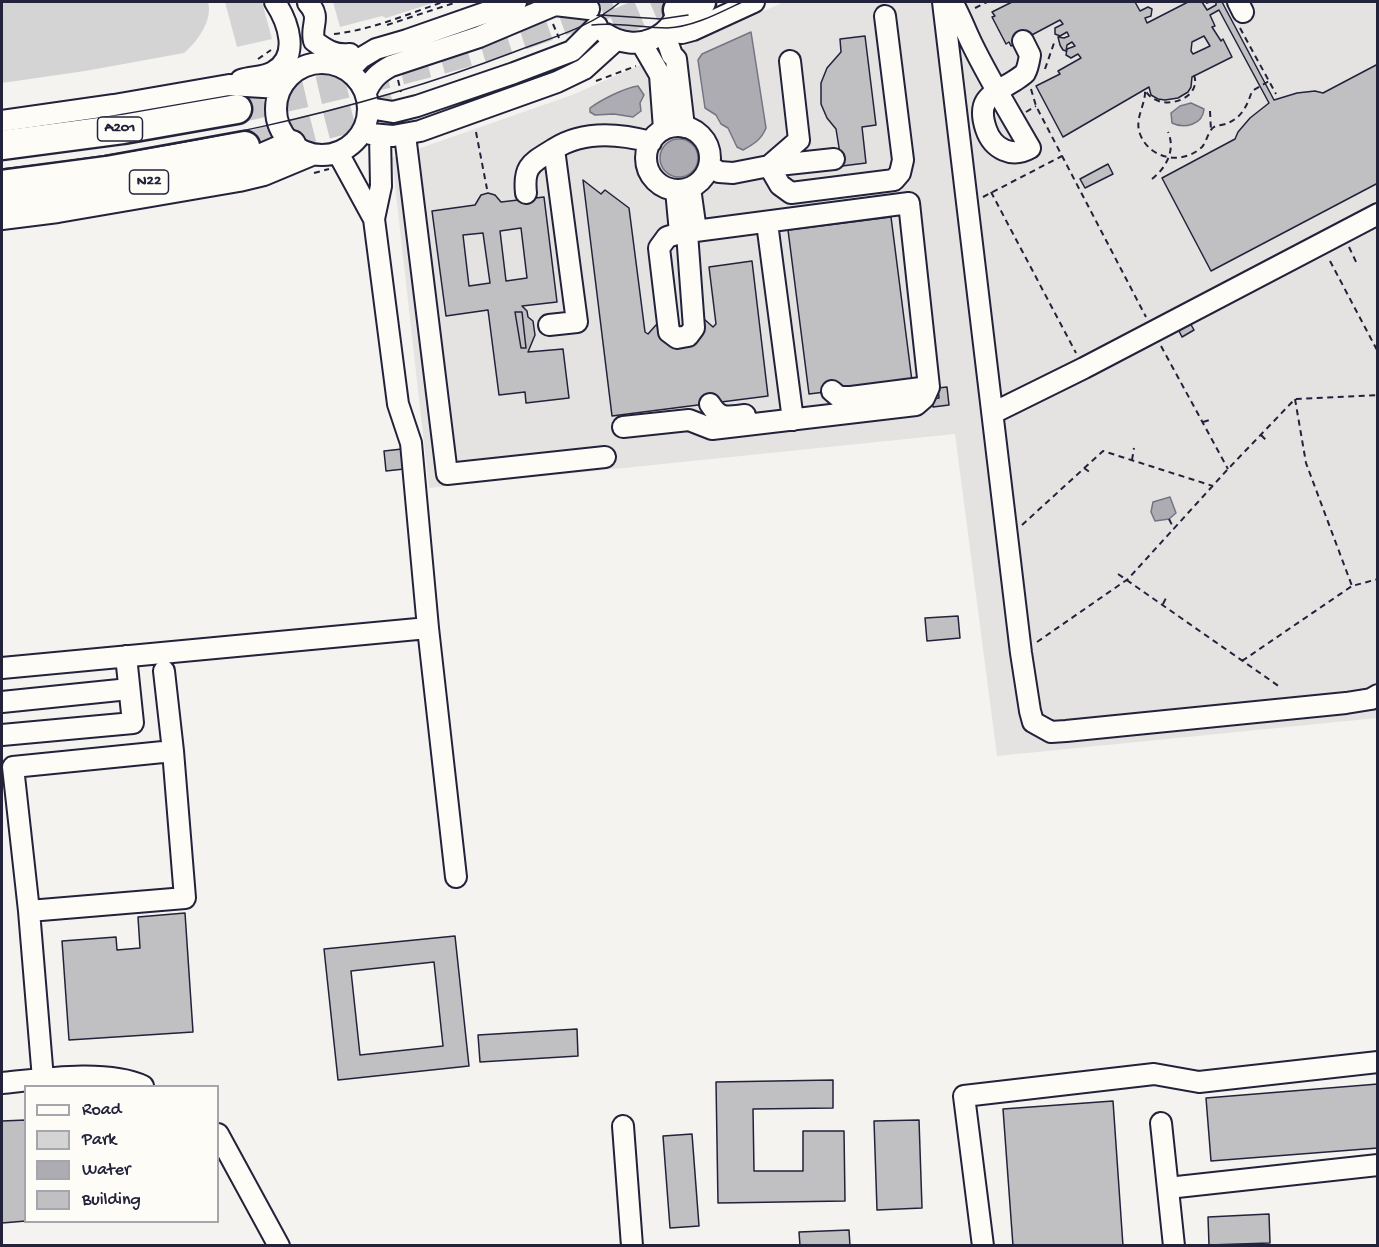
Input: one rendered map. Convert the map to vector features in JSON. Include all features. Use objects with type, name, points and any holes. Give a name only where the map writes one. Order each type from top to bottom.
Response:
[{"type":"highway","name":"A201","points":[[2,145],[134,127],[233,97]]},
{"type":"highway","name":"A201","points":[[2,185],[119,169],[245,146]]},
{"type":"main road","name":"N22","points":[[2,202],[193,175],[302,149]]},
{"type":"street","points":[[233,97],[249,77],[273,73],[286,60],[291,39],[285,19],[275,2]]},
{"type":"street","points":[[308,2],[316,16],[313,38],[318,44],[339,55],[376,49],[417,37],[516,2]]},
{"type":"street","points":[[308,2],[306,12],[309,47],[315,55],[349,70],[360,81],[367,100],[381,186],[374,219],[398,404],[411,443],[428,628],[456,877]]},
{"type":"street","points":[[647,52],[680,18],[754,2]]},
{"type":"street","points":[[943,2],[1021,653],[1033,722],[1051,732],[1346,703],[1371,699],[1377,695]]},
{"type":"street","points":[[952,2],[998,90],[1024,74],[1030,55],[1023,41]]},
{"type":"street","points":[[367,100],[371,81],[379,72],[393,65],[479,37],[547,7],[564,5],[591,12],[604,34],[647,52],[660,75],[657,136],[646,158],[652,176],[667,188],[683,189],[704,177],[710,166],[711,155],[708,145],[702,136],[684,126],[674,126],[657,136],[594,135],[570,140],[535,161],[525,179],[526,193]]},
{"type":"street","points":[[367,100],[393,112],[406,109],[566,54],[576,47],[591,12]]},
{"type":"street","points":[[769,166],[780,185],[791,193],[894,180],[900,173],[903,160],[885,16]]},
{"type":"street","points":[[680,18],[680,46],[676,58],[684,126]]},
{"type":"street","points":[[676,58],[672,55],[680,18]]},
{"type":"street","points":[[329,63],[306,65],[296,70],[280,88],[277,100],[278,123],[284,135],[302,149],[325,156],[338,153],[372,132],[405,135],[420,131],[557,82],[584,69],[616,40]]},
{"type":"street","points":[[349,70],[360,58],[376,49]]},
{"type":"street","points":[[769,166],[800,140],[790,61]]},
{"type":"street","points":[[2,121],[114,105],[233,97],[280,88]]},
{"type":"street","points":[[405,135],[447,474],[604,457]]},
{"type":"street","points":[[2,219],[158,196],[239,181],[264,175],[302,149]]},
{"type":"street","points":[[549,325],[577,322],[554,149]]},
{"type":"street","points":[[338,153],[374,219]]},
{"type":"street","points":[[710,166],[718,171],[733,173],[769,166],[834,159]]},
{"type":"street","points":[[683,189],[688,232],[909,203],[929,387],[924,398],[916,405],[726,417],[716,412],[710,404]]},
{"type":"street","points":[[993,412],[1154,332],[1377,214]]},
{"type":"street","points":[[767,223],[793,414]]},
{"type":"street","points":[[832,391],[839,397],[851,397],[929,387]]},
{"type":"street","points":[[623,428],[689,420],[712,429],[793,414]]},
{"type":"street","points":[[2,668],[428,628]]},
{"type":"street","points":[[2,735],[133,723],[126,656]]},
{"type":"street","points":[[29,911],[185,898],[164,671]]},
{"type":"street","points":[[2,702],[129,689]]},
{"type":"street","points":[[43,1078],[29,911],[13,766],[173,751]]},
{"type":"street","points":[[983,1245],[964,1096],[1154,1074],[1199,1082],[1377,1062]]},
{"type":"street","points":[[2,1083],[65,1076],[131,1081],[141,1085]]},
{"type":"street","points":[[1161,1123],[1174,1245]]},
{"type":"street","points":[[623,1126],[632,1245]]},
{"type":"street","points":[[219,1136],[278,1244]]},
{"type":"street","points":[[1168,1188],[1377,1166]]},
{"type":"path","points":[[313,38],[349,33],[443,2]]},
{"type":"path","points":[[387,25],[457,2]]},
{"type":"path","points":[[975,8],[986,2]]},
{"type":"path","points":[[1239,12],[1276,94]]},
{"type":"path","points":[[1043,76],[1054,43]]},
{"type":"path","points":[[258,60],[273,49],[290,44]]},
{"type":"path","points":[[590,84],[647,52]]},
{"type":"path","points":[[393,65],[406,109]]},
{"type":"path","points":[[1194,75],[1196,81],[1189,95],[1177,101],[1170,103],[1156,101],[1145,90],[1146,97],[1138,120],[1140,135],[1149,148],[1169,158],[1186,156],[1207,140],[1211,131],[1210,111]]},
{"type":"path","points":[[1211,131],[1240,116],[1247,106],[1252,91],[1269,81]]},
{"type":"path","points":[[1031,86],[1036,106],[1228,469]]},
{"type":"path","points":[[476,132],[487,189]]},
{"type":"path","points":[[1152,179],[1169,158],[1171,144],[1168,132]]},
{"type":"path","points":[[966,202],[976,200],[1062,156]]},
{"type":"path","points":[[991,192],[1084,368]]},
{"type":"path","points":[[1347,243],[1358,264]]},
{"type":"path","points":[[1330,261],[1377,352]]},
{"type":"path","points":[[1021,653],[1128,579],[1295,399],[1377,395]]},
{"type":"path","points":[[1295,399],[1306,463],[1352,586]]},
{"type":"path","points":[[1203,422],[1213,419]]},
{"type":"path","points":[[1261,435],[1267,441]]},
{"type":"path","points":[[1132,460],[1134,448]]},
{"type":"path","points":[[1007,539],[1103,451],[1213,486]]},
{"type":"path","points":[[1084,468],[1091,473]]},
{"type":"path","points":[[1169,519],[1174,529]]},
{"type":"path","points":[[1118,574],[1280,687]]},
{"type":"path","points":[[1242,661],[1352,586],[1377,579]]},
{"type":"path","points":[[1162,604],[1167,596]]},
{"type":"shaded area","points":[[784,2],[1377,2],[1377,718],[997,756],[955,434],[429,488],[392,158],[572,95]]},
{"type":"green space","points":[[2,2],[208,2],[209,9],[203,30],[184,53],[2,83]]},
{"type":"green space","points":[[225,2],[262,2],[272,39],[237,47]]},
{"type":"green space","points":[[333,2],[436,2],[386,18],[382,16],[340,27]]},
{"type":"green space","points":[[675,133],[689,135],[698,142],[703,151],[700,170],[693,178],[684,182],[672,181],[662,176],[655,164],[655,153],[660,143]]},
{"type":"water","points":[[751,32],[766,128],[757,141],[743,150],[737,147],[728,128],[721,124],[716,115],[705,108],[698,60],[702,54]]},
{"type":"water","points":[[638,86],[644,95],[640,103],[641,111],[633,117],[614,114],[595,115],[590,112],[590,108],[606,98]]},
{"type":"water","points":[[1191,103],[1204,109],[1200,119],[1182,126],[1172,123],[1171,113],[1180,106]]},
{"type":"water","points":[[679,139],[692,145],[698,158],[692,171],[679,177],[666,171],[660,158],[666,145]]},
{"type":"water","points":[[1170,497],[1176,513],[1169,519],[1155,521],[1151,512],[1153,502]]},
{"type":"building","points":[[1012,2],[1135,2],[1140,11],[1148,7],[1152,9],[1151,16],[1145,18],[1147,23],[1188,2],[1202,2],[1207,10],[1216,5],[1216,2],[1222,2],[1274,100],[1297,93],[1315,91],[1323,93],[1378,64],[1378,183],[1211,271],[1162,178],[1235,139],[1250,118],[1269,103],[1219,10],[1210,15],[1215,26],[1212,27],[1221,41],[1223,39],[1232,57],[1192,77],[1188,92],[1178,98],[1158,99],[1151,95],[1149,87],[1063,137],[1036,86],[1060,74],[1058,71],[1081,58],[1078,54],[1071,58],[1066,55],[1067,49],[1075,46],[1072,42],[1067,45],[1066,51],[1060,45],[1058,37],[1069,36],[1067,32],[1060,36],[1055,34],[1055,28],[1063,24],[1060,20],[1011,46],[1009,42],[1006,44],[992,17],[995,16],[992,12]],"holes":[[[1204,36],[1210,46],[1193,54],[1191,51],[1192,42]]]},
{"type":"building","points":[[865,36],[876,125],[862,127],[866,163],[842,166],[836,129],[827,118],[821,104],[821,83],[827,68],[841,52],[840,39]]},
{"type":"building","points":[[1108,164],[1113,174],[1085,188],[1080,179]]},
{"type":"building","points":[[583,180],[601,194],[605,190],[629,208],[645,332],[648,334],[656,325],[679,343],[685,342],[704,319],[713,327],[716,324],[709,267],[752,261],[768,396],[612,416]]},
{"type":"building","points":[[488,193],[495,195],[501,202],[544,197],[557,302],[522,306],[533,321],[535,335],[528,352],[563,349],[569,398],[526,403],[525,392],[499,395],[488,310],[446,316],[432,211],[475,205],[481,195]],"holes":[[[521,228],[527,278],[506,281],[500,231]],[[483,233],[490,283],[469,286],[463,235]],[[515,312],[522,312],[526,348],[521,348]]]},
{"type":"building","points":[[891,217],[912,381],[809,394],[788,230]]},
{"type":"building","points":[[515,312],[522,312],[526,348],[521,348]]},
{"type":"building","points":[[1189,321],[1194,330],[1182,337],[1177,327]]},
{"type":"building","points":[[947,387],[949,405],[933,407],[932,399],[939,398],[938,388]]},
{"type":"building","points":[[402,449],[404,469],[386,471],[384,451]]},
{"type":"building","points":[[958,616],[960,638],[927,641],[925,618]]},
{"type":"building","points":[[185,913],[193,1032],[69,1040],[62,941],[116,937],[117,950],[140,948],[138,917]]},
{"type":"building","points":[[455,936],[469,1066],[338,1080],[324,949]],"holes":[[[434,962],[443,1046],[360,1055],[351,971]]]},
{"type":"building","points":[[577,1029],[578,1056],[480,1062],[478,1035]]},
{"type":"building","points":[[833,1080],[833,1108],[753,1109],[754,1171],[803,1171],[803,1131],[844,1131],[845,1201],[718,1203],[716,1082]]},
{"type":"building","points":[[1378,1084],[1378,1148],[1211,1161],[1206,1098]]},
{"type":"building","points":[[1113,1101],[1123,1246],[1013,1246],[1003,1109]]},
{"type":"building","points":[[24,1120],[24,1221],[2,1223],[2,1121]]},
{"type":"building","points":[[919,1120],[922,1208],[877,1210],[874,1121]]},
{"type":"building","points":[[692,1134],[699,1226],[670,1228],[663,1136]]},
{"type":"building","points":[[1269,1214],[1270,1243],[1209,1245],[1208,1217]]},
{"type":"building","points":[[849,1230],[850,1246],[800,1246],[799,1232]]},
{"type":"tunnel","points":[[237,109],[380,76],[474,51],[567,20],[612,2]]},
{"type":"tunnel","points":[[575,41],[666,2]]},
{"type":"tunnel","points":[[245,146],[403,105]]},
{"type":"tram line","points":[[2,169],[197,140],[262,127],[389,94],[452,74],[583,26],[620,2]]},
{"type":"tram line","points":[[592,25],[677,27],[706,19],[742,2]]},
{"type":"tram line","points":[[601,15],[661,19],[688,15]]}]
